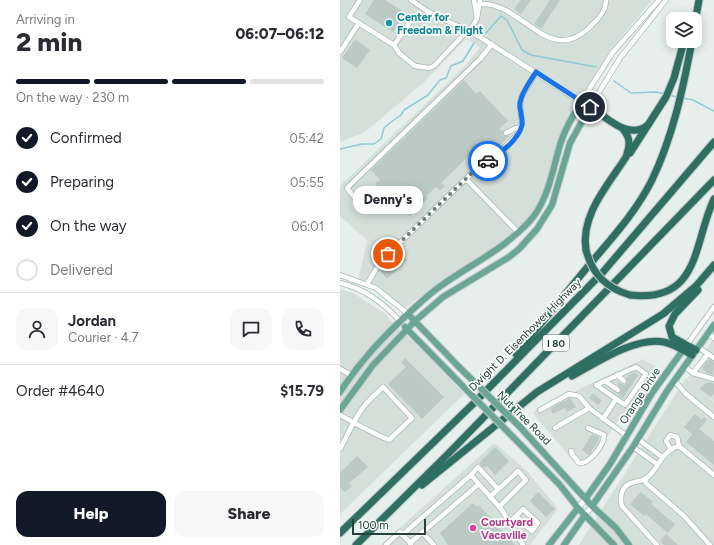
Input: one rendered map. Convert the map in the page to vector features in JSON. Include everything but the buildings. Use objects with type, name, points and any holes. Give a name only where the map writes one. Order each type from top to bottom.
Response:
[{"type":"highway","points":[[694,12],[698,0]]},
{"type":"highway","points":[[696,12],[698,0]]},
{"type":"highway","points":[[682,48],[667,95],[591,212],[584,234],[586,250],[592,268],[604,282],[615,289],[630,295],[648,296],[665,291],[678,283],[688,273],[697,254],[714,199]]},
{"type":"highway","points":[[474,403],[537,329],[633,211],[659,164],[671,134],[691,48]]},
{"type":"highway","points":[[590,107],[623,129],[636,131],[648,125]]},
{"type":"highway","points":[[623,129],[630,141],[626,157]]},
{"type":"highway","name":"Dwight D. Eisenhower Highway","points":[[340,533],[474,403],[603,272],[714,142]]},
{"type":"highway","name":"I 80","points":[[356,545],[397,505],[714,180]]},
{"type":"highway","points":[[397,505],[537,392],[663,314],[696,286],[714,265]]},
{"type":"highway","points":[[684,348],[672,337],[669,331],[670,320],[714,271]]},
{"type":"highway","points":[[537,392],[623,350],[643,342],[663,342],[695,350]]},
{"type":"main road","points":[[340,392],[363,358],[408,314],[442,285],[486,258],[518,232],[532,217],[542,201],[553,172],[564,134],[581,102],[590,107],[570,142],[552,205],[537,229],[519,249],[443,297],[415,321],[373,365],[340,410]]},
{"type":"main road","name":"Nut Tree Road","points":[[408,314],[521,428],[592,506],[616,528],[629,545]]},
{"type":"main road","name":"Nut Tree Road","points":[[400,322],[559,484],[578,508],[614,545]]},
{"type":"main road","name":"Orange Drive","points":[[592,506],[633,447],[646,423],[674,380],[714,325]]},
{"type":"main road","name":"Orange Drive","points":[[586,498],[610,464],[652,393],[684,348]]},
{"type":"main road","points":[[549,545],[578,508]]},
{"type":"main road","points":[[564,545],[586,515]]},
{"type":"street","points":[[360,0],[349,17],[394,45],[399,53],[415,66],[428,68],[434,66],[469,31],[477,18],[480,2],[496,5],[544,36],[566,41],[577,38],[600,17],[606,6],[606,0]]},
{"type":"street","points":[[411,0],[427,11],[492,44],[581,102],[613,52],[659,0]]},
{"type":"street","points":[[474,0],[477,18]]},
{"type":"street","points":[[590,107],[620,58],[666,0]]},
{"type":"street","points":[[394,45],[410,22]]},
{"type":"street","points":[[340,52],[360,23]]},
{"type":"street","points":[[362,199],[354,197],[347,188],[480,59],[492,44]]},
{"type":"street","points":[[367,284],[381,261],[466,179],[517,135],[522,116],[520,105],[521,98],[536,72]]},
{"type":"street","points":[[506,133],[516,128],[520,128]]},
{"type":"street","points":[[488,161],[487,156],[492,146]]},
{"type":"street","points":[[466,179],[518,232]]},
{"type":"street","name":"Nut Tree Road","points":[[340,275],[367,284],[388,296],[408,314]]},
{"type":"street","name":"Nut Tree Road","points":[[340,283],[355,288],[377,300],[387,307],[400,322]]},
{"type":"street","name":"Orange Drive","points":[[684,348],[714,306]]},
{"type":"street","points":[[708,333],[714,338]]},
{"type":"street","points":[[695,350],[708,354],[714,358]]},
{"type":"street","points":[[693,373],[708,354]]},
{"type":"street","points":[[684,366],[693,373],[714,379]]},
{"type":"street","points":[[636,367],[646,374],[625,405],[596,385],[617,375],[627,373],[636,367]]},
{"type":"street","points":[[340,369],[351,375]]},
{"type":"street","points":[[617,375],[624,381]]},
{"type":"street","points":[[635,380],[652,393]]},
{"type":"street","points":[[674,380],[686,394],[714,418]]},
{"type":"street","points":[[605,381],[618,390]]},
{"type":"street","points":[[631,386],[636,389]]},
{"type":"street","points":[[340,415],[354,422],[389,440],[412,418],[383,387],[364,405],[354,422],[340,449]]},
{"type":"street","points":[[540,410],[569,394],[579,396],[589,408],[602,419],[627,436]]},
{"type":"street","points":[[625,395],[630,398]]},
{"type":"street","points":[[602,419],[616,399]]},
{"type":"street","points":[[556,428],[589,408]]},
{"type":"street","points":[[572,451],[572,454],[579,463],[590,460],[604,439],[604,435],[588,428]]},
{"type":"street","points":[[671,450],[666,441],[670,435],[677,437],[679,446],[714,475]]},
{"type":"street","points":[[638,439],[662,457]]},
{"type":"street","points":[[657,545],[622,506],[620,499],[625,486],[631,482],[649,477],[662,457],[679,446]]},
{"type":"street","points":[[633,447],[657,464]]},
{"type":"street","points":[[402,535],[471,475],[478,467],[498,489]]},
{"type":"street","points":[[490,497],[518,471],[526,480],[499,507]]},
{"type":"street","points":[[471,475],[499,507],[523,545]]},
{"type":"street","points":[[644,479],[647,484],[684,516],[710,545]]},
{"type":"street","points":[[386,545],[400,532],[411,544],[422,532],[479,484]]},
{"type":"street","points":[[578,508],[586,498]]},
{"type":"street","points":[[586,515],[592,506]]},
{"type":"street","points":[[509,523],[516,516],[523,509],[538,523],[532,531],[516,516]]},
{"type":"street","points":[[422,532],[434,545]]},
{"type":"shaded area","points":[[340,0],[652,0],[612,48],[569,115],[553,158],[542,195],[527,220],[496,250],[451,274],[405,308],[379,289],[358,281],[367,240],[340,216],[340,186],[464,67],[480,47],[466,39],[423,83],[365,132],[340,142]]},
{"type":"shaded area","points":[[340,289],[353,293],[387,315],[390,320],[418,346],[464,394],[340,514]]},
{"type":"shaded area","points":[[714,338],[714,401],[707,396],[714,402],[714,545],[579,545],[686,378],[694,384],[688,378]]},
{"type":"shaded area","points":[[643,359],[656,367],[588,464],[584,466],[575,463],[533,413],[537,409]]},
{"type":"shaded area","points":[[493,444],[496,444],[526,470],[557,507],[557,510],[530,545],[381,545]]},
{"type":"waterway","points":[[486,33],[501,16],[507,20],[522,50],[531,55],[596,67]]},
{"type":"waterway","points":[[340,149],[362,144],[374,144],[381,139],[384,128],[401,115],[404,110],[428,95],[440,80],[446,78],[451,66],[463,61],[474,43]]},
{"type":"waterway","points":[[614,81],[631,93],[656,92],[665,94]]},
{"type":"waterway","points":[[669,95],[677,97]]},
{"type":"waterway","points":[[683,98],[693,100],[714,111]]},
{"type":"tunnel","points":[[492,146],[506,133]]},
{"type":"tunnel","points":[[629,375],[635,380]]},
{"type":"tunnel","points":[[624,381],[631,386]]},
{"type":"tunnel","points":[[618,390],[625,395]]},
{"type":"way so far","points":[[388,254],[477,168],[488,161]]},
{"type":"place","name":"Center for Freedom & Flight","points":[[389,23]]},
{"type":"place","name":"Denny's","points":[[388,254]]},
{"type":"place","name":"Courtyard Vacaville","points":[[473,528]]},
{"type":"route","points":[[488,161],[498,154],[520,131],[522,123],[520,109],[521,98],[524,90],[536,72],[590,107]]}]
